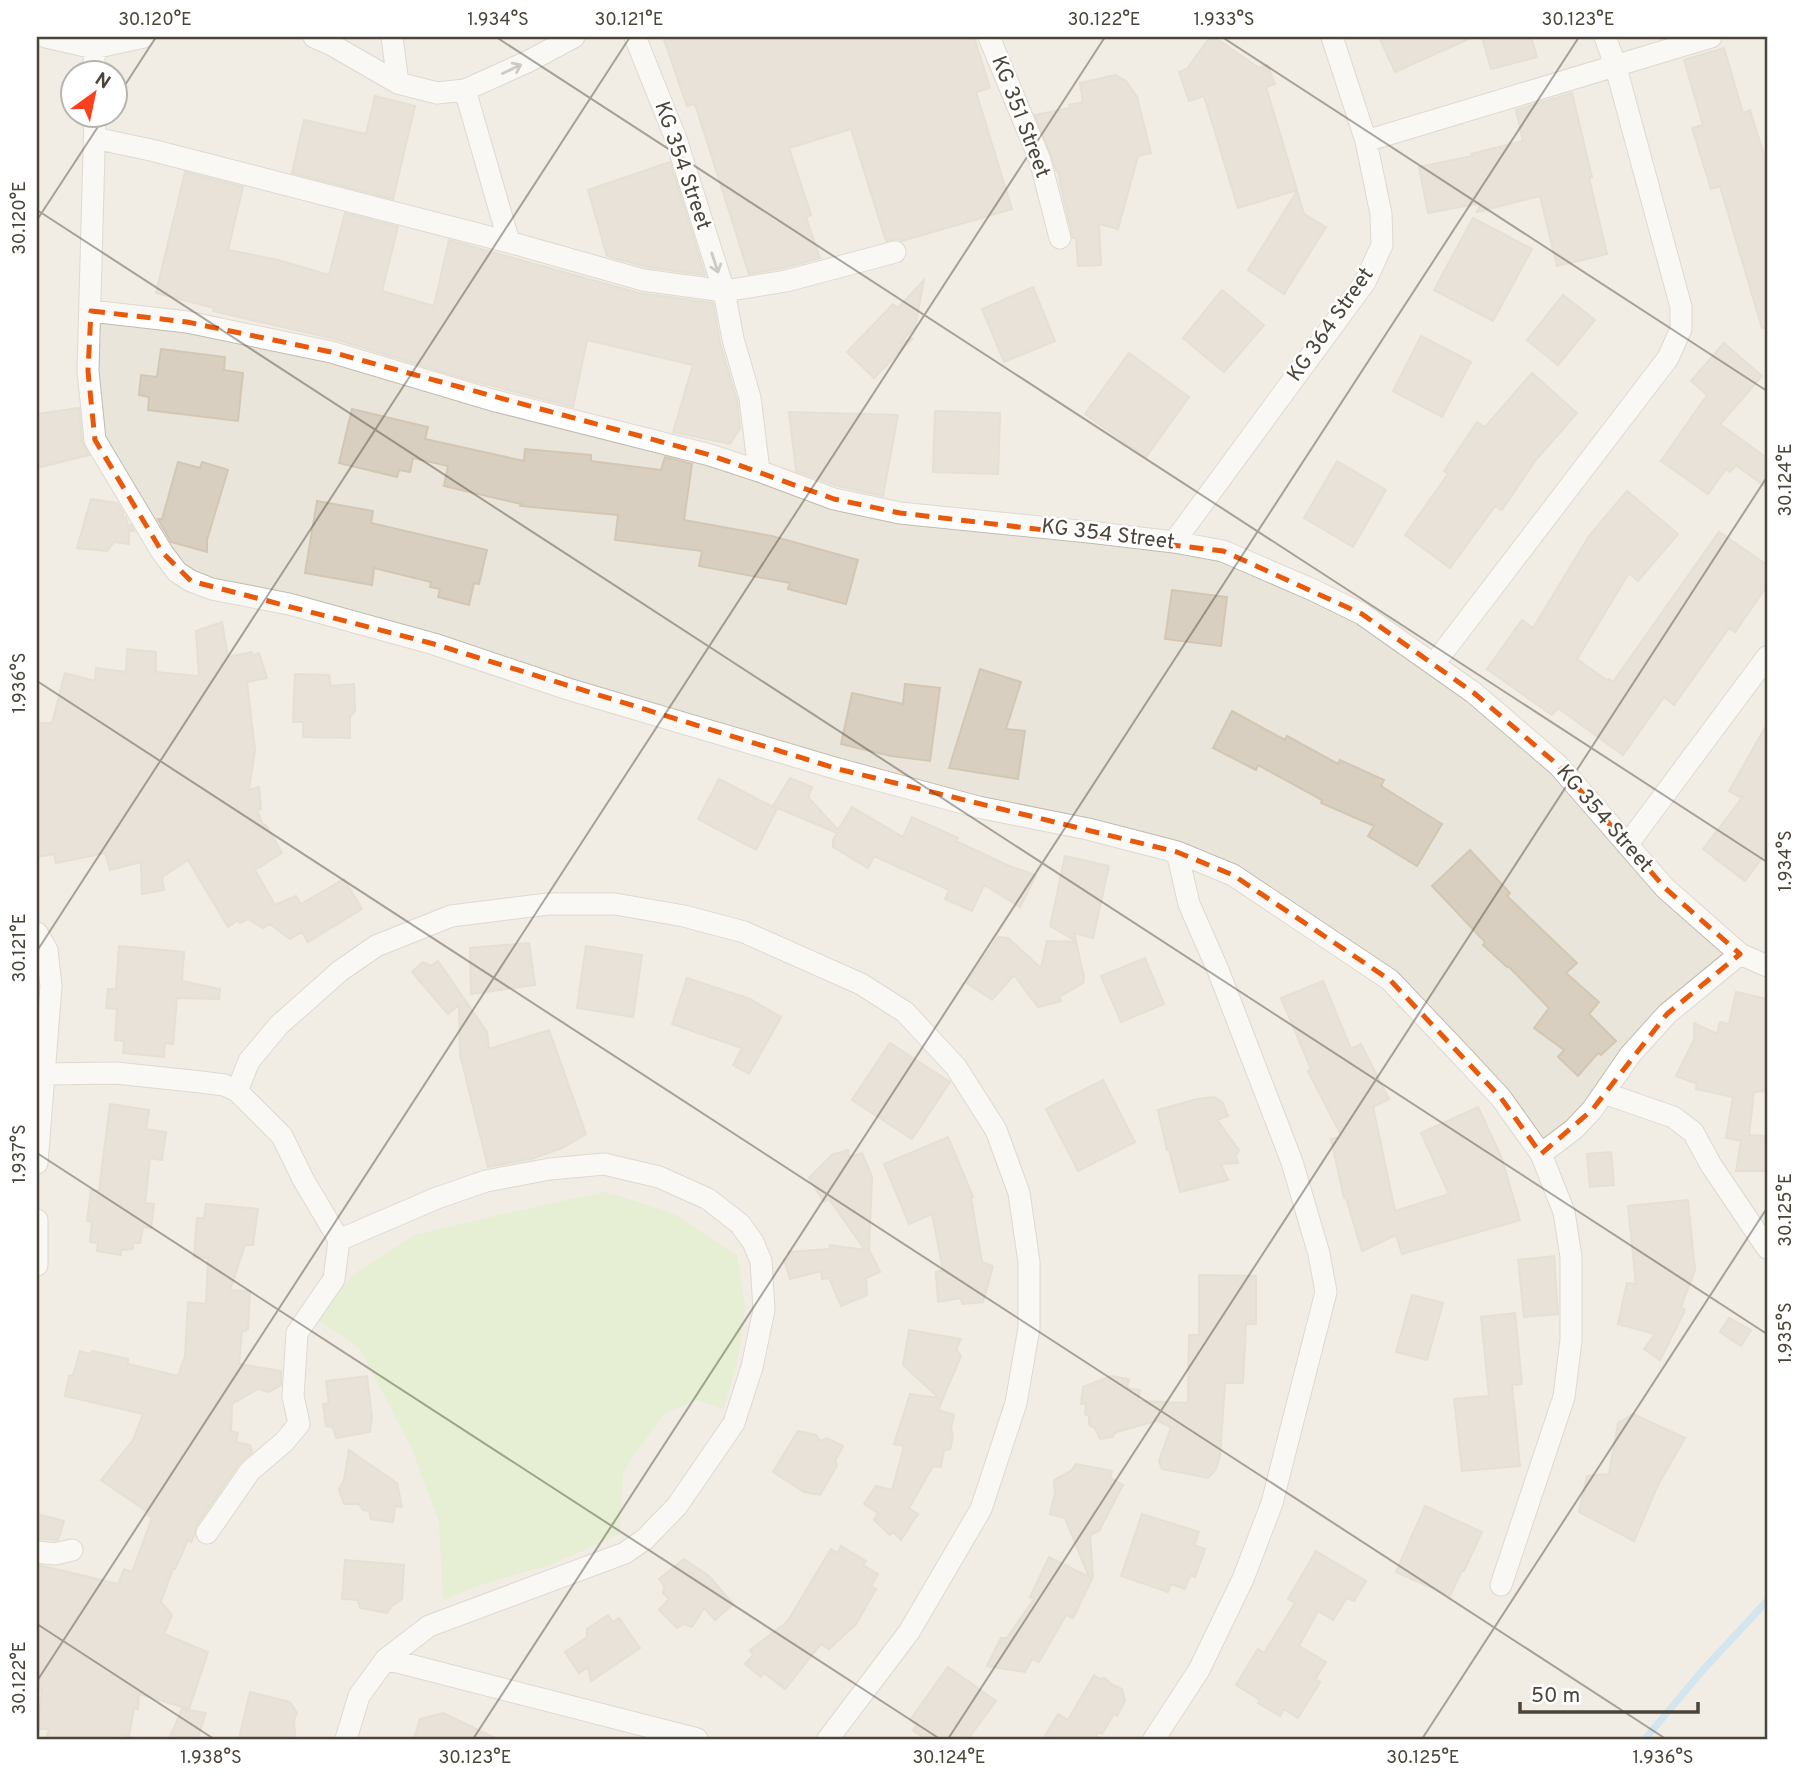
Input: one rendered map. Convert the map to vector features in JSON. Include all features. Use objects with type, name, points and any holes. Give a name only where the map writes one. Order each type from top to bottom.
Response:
[{"type":"street","points":[[46,37],[93,48],[144,37]]},
{"type":"street","points":[[314,37],[398,83],[438,93],[465,90],[574,37]]},
{"type":"street","points":[[392,37],[398,83]]},
{"type":"street","name":"KG 354 Street","points":[[635,37],[676,139],[724,291],[733,339],[750,398],[759,471],[834,499],[900,513],[1174,542],[1223,551],[1362,614],[1474,693],[1559,766],[1665,888],[1740,954],[1767,966]]},
{"type":"street","name":"KG 351 Street","points":[[989,37],[1040,160],[1060,239]]},
{"type":"street","name":"KG 364 Street","points":[[1174,542],[1365,282],[1382,245],[1381,214],[1366,141],[1332,37]]},
{"type":"street","points":[[1434,664],[1668,358],[1681,329],[1681,307],[1615,64],[1605,37]]},
{"type":"street","points":[[1366,141],[1712,37]]},
{"type":"street","points":[[93,48],[93,60]]},
{"type":"street","points":[[465,90],[509,242]]},
{"type":"street","points":[[95,130],[88,371],[96,440],[162,552],[177,572],[191,582],[212,589],[289,604],[434,644],[568,689],[838,769],[978,807],[1088,829],[1177,852],[1233,875],[1390,980],[1501,1098],[1541,1154],[1564,1212],[1571,1257],[1572,1340],[1564,1396],[1501,1585]]},
{"type":"street","points":[[95,138],[509,242],[643,280],[724,291],[786,281],[895,252]]},
{"type":"street","points":[[91,311],[187,322],[331,352],[492,400],[710,455],[759,471]]},
{"type":"street","points":[[1627,845],[1767,657]]},
{"type":"street","points":[[1154,1739],[1199,1670],[1243,1579],[1272,1503],[1326,1292],[1319,1254],[1292,1162],[1218,970],[1189,904],[1177,852]]},
{"type":"street","points":[[237,1091],[250,1062],[279,1025],[340,971],[376,946],[450,916],[548,904],[615,904],[684,916],[744,932],[861,984],[905,1012],[947,1058],[996,1130],[1018,1193],[1029,1262],[1029,1328],[1016,1403],[981,1509],[909,1632],[828,1739]]},
{"type":"street","points":[[37,933],[47,950],[51,986],[37,1163]]},
{"type":"street","points":[[1541,1154],[1574,1129],[1604,1093],[1630,1055],[1667,1014],[1740,954]]},
{"type":"street","points":[[44,1074],[116,1073],[224,1085],[237,1091],[282,1136],[303,1179],[339,1240],[334,1279],[297,1332],[293,1395],[299,1424],[284,1442],[250,1471],[208,1533]]},
{"type":"street","points":[[1604,1093],[1673,1117],[1693,1132],[1711,1165],[1767,1248]]},
{"type":"street","points":[[339,1240],[437,1198],[486,1181],[550,1169],[604,1164],[659,1177],[708,1199],[740,1224],[753,1242],[761,1261],[764,1310],[752,1367],[734,1423],[677,1506],[645,1539],[625,1553],[429,1626],[386,1659],[359,1696],[346,1739]]},
{"type":"street","points":[[37,1220],[37,1265]]},
{"type":"street","points":[[37,1552],[55,1555],[72,1550]]},
{"type":"street","points":[[386,1659],[697,1739]]},
{"type":"highlighted area","points":[[91,311],[187,322],[331,352],[710,455],[834,499],[900,513],[1223,551],[1362,614],[1474,693],[1559,766],[1665,888],[1740,954],[1667,1014],[1592,1110],[1541,1154],[1501,1098],[1390,980],[1233,875],[1177,852],[838,769],[434,644],[191,581],[162,552],[95,440],[88,371]]},
{"type":"shaded area","points":[[37,37],[1767,37],[1767,1739],[37,1739]]},
{"type":"green space","points":[[606,1192],[673,1213],[737,1255],[745,1308],[739,1353],[724,1409],[697,1400],[663,1414],[623,1472],[620,1534],[553,1564],[483,1584],[443,1600],[439,1522],[412,1449],[360,1349],[312,1316],[358,1271],[415,1235]]},
{"type":"building","points":[[663,37],[974,37],[990,88],[976,92],[1012,209],[902,241],[886,241],[851,129],[789,148],[811,215],[806,217],[820,258],[749,274],[695,104],[687,106]]},
{"type":"building","points":[[1210,37],[1214,37],[1259,68],[1267,65],[1275,84],[1266,87],[1297,190],[1238,208],[1204,96],[1189,101],[1179,72],[1187,69]]},
{"type":"building","points":[[1379,37],[1473,37],[1395,72]]},
{"type":"building","points":[[1482,37],[1531,37],[1537,57],[1491,69]]},
{"type":"building","points":[[1724,48],[1743,113],[1750,110],[1767,165],[1767,328],[1762,328],[1720,186],[1711,189],[1692,128],[1703,125],[1684,60]]},
{"type":"building","points":[[1115,75],[1126,81],[1137,97],[1151,153],[1138,156],[1118,229],[1099,224],[1101,265],[1078,266],[1076,238],[1073,238],[1059,172],[1035,115],[1070,108],[1069,105],[1083,102],[1080,83]]},
{"type":"building","points":[[1572,93],[1607,254],[1557,266],[1540,196],[1477,212],[1481,203],[1428,213],[1419,167],[1472,156],[1471,154],[1523,141],[1516,110]]},
{"type":"building","points":[[375,96],[415,106],[393,199],[292,173],[304,120],[366,134]]},
{"type":"building","points":[[670,162],[705,275],[646,267],[607,256],[588,190]]},
{"type":"building","points":[[185,172],[243,187],[228,250],[278,260],[329,275],[345,213],[398,227],[382,291],[434,306],[449,240],[639,293],[713,303],[720,343],[737,401],[740,428],[730,444],[673,432],[693,365],[587,340],[573,407],[463,378],[335,339],[213,311],[214,308],[156,293]]},
{"type":"building","points":[[1297,191],[1304,214],[1326,227],[1284,294],[1248,270]]},
{"type":"building","points":[[1473,218],[1532,249],[1493,321],[1434,290]]},
{"type":"building","points":[[924,280],[915,327],[899,344],[913,338],[874,378],[847,352],[893,304],[898,308]]},
{"type":"building","points":[[1033,287],[1055,341],[1004,362],[982,309]]},
{"type":"building","points":[[1222,290],[1264,325],[1224,372],[1183,338]]},
{"type":"building","points":[[1563,295],[1595,320],[1558,365],[1527,340]]},
{"type":"building","points":[[1421,336],[1471,362],[1442,417],[1393,391]]},
{"type":"building","points":[[1724,343],[1762,376],[1720,424],[1767,458],[1767,488],[1736,465],[1730,472],[1726,469],[1708,494],[1661,461],[1707,395],[1691,381]]},
{"type":"building","points":[[161,349],[225,357],[224,370],[243,373],[238,421],[148,410],[149,397],[139,395],[141,375],[157,377]]},
{"type":"building","points":[[1129,353],[1189,397],[1146,457],[1085,414]]},
{"type":"building","points":[[1532,373],[1577,413],[1535,461],[1502,510],[1495,506],[1450,568],[1405,535],[1448,474],[1444,471],[1477,422],[1485,427]]},
{"type":"building","points":[[79,408],[82,441],[89,455],[37,468],[37,414]]},
{"type":"building","points":[[352,409],[428,427],[425,439],[524,461],[525,449],[591,455],[591,461],[661,470],[665,457],[692,464],[684,520],[772,536],[858,560],[846,604],[788,589],[790,583],[699,566],[702,551],[615,540],[618,515],[520,506],[521,504],[444,486],[448,466],[413,458],[410,472],[399,470],[397,477],[339,463]]},
{"type":"building","points":[[935,411],[1000,413],[998,474],[933,472]]},
{"type":"building","points":[[789,412],[898,415],[883,496],[838,486],[796,471]]},
{"type":"building","points":[[1337,461],[1386,490],[1353,547],[1304,518]]},
{"type":"building","points":[[178,462],[200,468],[202,462],[228,470],[207,540],[207,552],[171,542],[158,519],[162,519]]},
{"type":"building","points":[[1627,491],[1678,534],[1638,581],[1629,573],[1577,659],[1608,681],[1609,679],[1613,682],[1719,532],[1767,565],[1767,586],[1735,632],[1729,628],[1674,705],[1664,697],[1623,755],[1558,708],[1552,715],[1487,669],[1522,620],[1533,628],[1589,536]]},
{"type":"building","points":[[91,499],[117,503],[123,512],[123,518],[126,517],[128,526],[131,525],[134,531],[129,530],[129,544],[114,542],[107,551],[77,548]]},
{"type":"building","points":[[317,501],[373,511],[371,523],[487,550],[479,584],[474,583],[469,605],[438,597],[440,589],[430,587],[431,582],[374,568],[372,585],[305,573]]},
{"type":"building","points":[[1172,590],[1227,597],[1221,646],[1165,639]]},
{"type":"building","points":[[222,622],[228,657],[259,653],[267,678],[247,682],[255,750],[249,790],[259,787],[261,809],[257,810],[263,825],[266,825],[282,853],[255,870],[275,905],[296,896],[301,904],[344,879],[362,909],[308,942],[302,932],[290,939],[270,924],[263,928],[248,919],[240,923],[238,920],[228,927],[188,860],[162,877],[164,890],[142,894],[141,862],[110,870],[105,853],[56,863],[54,854],[37,857],[38,723],[52,723],[65,673],[95,681],[96,668],[126,672],[127,649],[156,652],[156,672],[199,676],[196,631]]},
{"type":"building","points":[[980,669],[1021,682],[1006,729],[1025,731],[1018,779],[949,768]]},
{"type":"building","points":[[295,674],[329,675],[331,686],[354,684],[355,711],[350,717],[350,738],[303,737],[303,722],[293,722]]},
{"type":"building","points":[[905,684],[940,688],[930,761],[891,756],[841,744],[852,693],[903,704]]},
{"type":"building","points":[[1232,711],[1285,740],[1287,736],[1338,764],[1340,760],[1384,780],[1381,786],[1442,824],[1417,866],[1368,836],[1374,826],[1321,803],[1322,800],[1258,765],[1256,770],[1213,748]]},
{"type":"building","points":[[1767,724],[1767,851],[1745,881],[1703,849],[1742,798],[1729,791]]},
{"type":"building","points":[[790,778],[812,787],[808,797],[838,830],[852,807],[903,837],[912,817],[1009,866],[1036,875],[1020,907],[984,885],[972,911],[945,899],[949,890],[874,856],[868,868],[833,847],[837,833],[773,806]]},
{"type":"building","points":[[719,779],[777,809],[756,850],[698,819]]},
{"type":"building","points":[[1470,850],[1510,893],[1507,896],[1577,963],[1566,973],[1599,1002],[1589,1014],[1616,1041],[1601,1055],[1598,1053],[1578,1076],[1558,1057],[1564,1050],[1534,1028],[1549,1008],[1483,945],[1485,942],[1432,886]]},
{"type":"building","points":[[1065,856],[1109,866],[1093,938],[1074,933],[1076,941],[1050,926]]},
{"type":"building","points":[[998,937],[1008,938],[1041,968],[1047,941],[1076,942],[1083,983],[1059,997],[1061,1001],[1038,1007],[1014,975],[992,1000],[967,983]]},
{"type":"building","points":[[529,943],[535,985],[471,994],[470,948]]},
{"type":"building","points":[[119,946],[184,952],[182,981],[220,989],[219,999],[177,998],[173,1044],[165,1043],[164,1057],[123,1053],[124,1041],[115,1040],[117,1009],[106,1008],[108,989],[116,989]]},
{"type":"building","points":[[586,946],[642,955],[633,1017],[577,1008]]},
{"type":"building","points":[[1145,958],[1164,1004],[1121,1022],[1101,976]]},
{"type":"building","points":[[438,961],[487,1032],[489,1049],[549,1030],[586,1134],[562,1148],[531,1159],[488,1167],[460,1054],[459,1005],[448,1014],[412,972],[423,962],[431,966]]},
{"type":"building","points":[[687,978],[750,999],[781,1017],[749,1074],[733,1065],[742,1048],[672,1024]]},
{"type":"building","points":[[1323,981],[1351,1049],[1361,1044],[1389,1099],[1373,1107],[1395,1211],[1449,1194],[1421,1133],[1478,1107],[1501,1156],[1520,1220],[1402,1254],[1396,1235],[1362,1251],[1344,1198],[1331,1139],[1342,1137],[1308,1071],[1311,1069],[1281,998]]},
{"type":"building","points":[[1736,992],[1767,999],[1767,1091],[1754,1092],[1749,1135],[1767,1136],[1767,1171],[1736,1171],[1741,1141],[1726,1138],[1733,1097],[1696,1089],[1697,1084],[1676,1076],[1694,1040],[1694,1023],[1717,1034],[1720,1022],[1729,1024]]},
{"type":"building","points":[[890,1043],[950,1082],[912,1139],[852,1100]]},
{"type":"building","points":[[1103,1080],[1135,1142],[1078,1171],[1046,1109]]},
{"type":"building","points":[[1214,1097],[1223,1103],[1228,1116],[1217,1120],[1239,1150],[1236,1156],[1238,1163],[1221,1164],[1228,1180],[1180,1192],[1158,1110]]},
{"type":"building","points":[[110,1104],[149,1110],[146,1129],[166,1132],[162,1160],[150,1158],[145,1203],[154,1204],[151,1228],[143,1227],[140,1243],[133,1243],[133,1249],[121,1250],[121,1255],[97,1251],[98,1243],[90,1242],[92,1222],[87,1221],[91,1190],[99,1191]]},
{"type":"building","points":[[948,1137],[973,1197],[971,1198],[982,1262],[993,1266],[983,1302],[963,1304],[960,1298],[938,1302],[936,1272],[943,1270],[932,1214],[909,1224],[884,1164]]},
{"type":"building","points":[[848,1150],[849,1157],[862,1153],[872,1177],[869,1250],[880,1272],[866,1278],[867,1295],[841,1306],[829,1278],[822,1279],[821,1271],[790,1279],[784,1260],[789,1258],[789,1252],[829,1249],[830,1245],[865,1250],[829,1199],[824,1202],[809,1178],[832,1155]]},
{"type":"building","points":[[1611,1152],[1614,1185],[1590,1187],[1587,1154]]},
{"type":"building","points":[[1688,1200],[1695,1270],[1681,1307],[1685,1310],[1660,1360],[1644,1349],[1655,1334],[1618,1324],[1627,1283],[1636,1284],[1628,1206]]},
{"type":"building","points":[[206,1204],[258,1209],[253,1245],[245,1245],[230,1290],[250,1291],[248,1329],[242,1332],[239,1364],[281,1371],[281,1385],[269,1392],[258,1389],[232,1404],[231,1431],[238,1433],[236,1442],[250,1445],[252,1452],[239,1464],[196,1526],[191,1542],[188,1540],[175,1569],[173,1568],[161,1602],[172,1615],[164,1634],[208,1652],[189,1709],[139,1694],[138,1709],[134,1708],[129,1736],[118,1734],[117,1739],[46,1739],[49,1729],[38,1729],[42,1689],[37,1690],[39,1565],[118,1584],[124,1569],[132,1572],[152,1518],[149,1513],[101,1480],[133,1440],[143,1414],[65,1396],[69,1376],[73,1375],[80,1351],[89,1354],[93,1351],[128,1359],[128,1364],[178,1376],[185,1356],[188,1302],[206,1304],[208,1258],[194,1257],[197,1218],[204,1218]]},
{"type":"building","points":[[1554,1256],[1558,1314],[1524,1317],[1518,1260]]},
{"type":"building","points":[[1199,1275],[1256,1276],[1256,1324],[1246,1324],[1243,1383],[1225,1383],[1220,1455],[1216,1469],[1208,1478],[1162,1469],[1159,1461],[1171,1427],[1160,1420],[1100,1439],[1095,1428],[1089,1425],[1089,1416],[1085,1414],[1086,1404],[1081,1404],[1083,1387],[1111,1376],[1129,1379],[1127,1388],[1140,1390],[1138,1401],[1188,1403],[1189,1335],[1199,1335]]},
{"type":"building","points":[[1412,1295],[1443,1303],[1427,1360],[1396,1352]]},
{"type":"building","points":[[1515,1313],[1522,1384],[1512,1385],[1520,1466],[1462,1471],[1454,1399],[1489,1396],[1481,1317]]},
{"type":"building","points":[[1729,1318],[1751,1330],[1741,1346],[1720,1332]]},
{"type":"building","points":[[909,1330],[961,1339],[956,1349],[961,1356],[938,1410],[954,1415],[950,1449],[944,1450],[941,1467],[933,1466],[909,1508],[918,1514],[901,1540],[893,1532],[890,1535],[874,1520],[878,1513],[864,1504],[876,1486],[892,1490],[904,1446],[894,1444],[910,1394],[939,1398],[903,1365]]},
{"type":"building","points":[[367,1376],[372,1417],[370,1432],[336,1438],[333,1427],[326,1426],[323,1404],[329,1403],[326,1381]]},
{"type":"building","points":[[1633,1414],[1685,1438],[1658,1485],[1634,1541],[1579,1512],[1587,1476],[1609,1474],[1618,1423]]},
{"type":"building","points":[[798,1431],[816,1435],[820,1441],[827,1438],[843,1446],[835,1461],[837,1466],[820,1495],[804,1492],[773,1472]]},
{"type":"building","points":[[349,1450],[397,1483],[402,1507],[395,1506],[393,1522],[371,1519],[369,1511],[363,1510],[359,1504],[344,1504],[339,1489],[344,1480]]},
{"type":"building","points":[[1076,1464],[1112,1471],[1110,1478],[1123,1485],[1099,1531],[1090,1535],[1093,1577],[1090,1578],[1092,1579],[1073,1618],[1066,1615],[1039,1662],[1032,1659],[1025,1672],[987,1666],[1001,1638],[1007,1638],[1034,1599],[1030,1597],[1049,1557],[1089,1577],[1065,1518],[1050,1514],[1055,1493],[1054,1480],[1071,1471]]},
{"type":"building","points":[[1425,1506],[1482,1532],[1450,1596],[1396,1572]]},
{"type":"building","points":[[37,1514],[64,1521],[58,1540],[37,1539]]},
{"type":"building","points":[[1142,1514],[1199,1532],[1194,1545],[1205,1549],[1195,1577],[1190,1575],[1185,1589],[1171,1584],[1168,1592],[1121,1576]]},
{"type":"building","points":[[841,1546],[866,1561],[863,1565],[878,1574],[871,1586],[876,1589],[856,1624],[829,1649],[821,1644],[785,1689],[764,1673],[761,1677],[745,1664],[753,1655],[750,1650],[787,1622],[831,1549],[837,1553]]},
{"type":"building","points":[[1316,1551],[1366,1581],[1354,1601],[1347,1598],[1333,1620],[1318,1611],[1299,1646],[1326,1662],[1315,1679],[1320,1682],[1298,1718],[1284,1709],[1280,1716],[1236,1685],[1258,1649],[1264,1653],[1295,1603],[1288,1599]]},
{"type":"building","points":[[684,1559],[709,1576],[733,1604],[715,1620],[704,1608],[692,1627],[684,1624],[677,1628],[659,1610],[669,1599],[663,1593],[664,1586],[659,1579]]},
{"type":"building","points":[[345,1560],[404,1565],[402,1599],[387,1613],[360,1608],[358,1600],[342,1599]]},
{"type":"building","points":[[608,1615],[613,1622],[619,1618],[640,1648],[591,1681],[588,1667],[579,1673],[565,1652],[587,1637],[587,1629]]},
{"type":"building","points":[[948,1667],[996,1701],[968,1739],[925,1739],[913,1730],[917,1725],[910,1720]]},
{"type":"building","points":[[1094,1675],[1100,1679],[1105,1678],[1122,1689],[1125,1701],[1102,1734],[1098,1732],[1096,1736],[1103,1739],[1043,1739],[1058,1714],[1068,1720]]},
{"type":"building","points":[[250,1692],[290,1702],[297,1713],[294,1720],[295,1737],[239,1739]]},
{"type":"building","points":[[182,1709],[206,1713],[197,1739],[169,1739]]},
{"type":"building","points":[[443,1713],[497,1739],[414,1739],[420,1719]]},
{"type":"waterway","points":[[1645,1739],[1702,1671],[1767,1601]]}]
